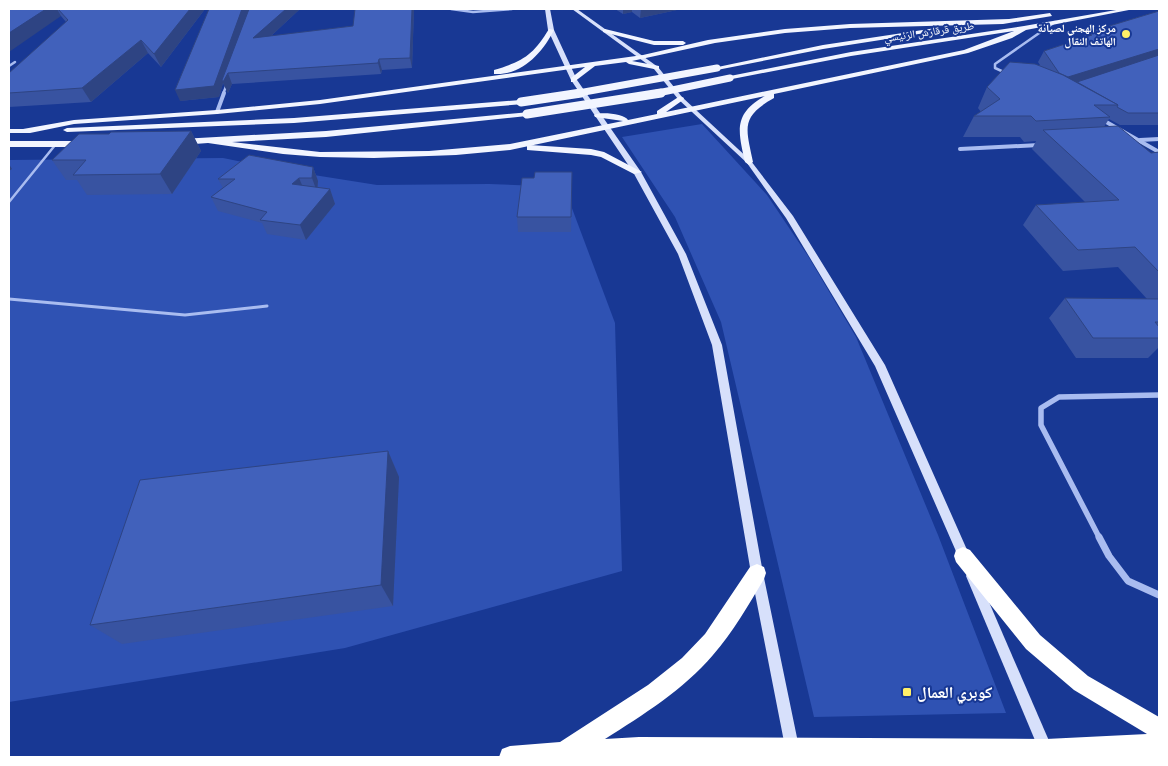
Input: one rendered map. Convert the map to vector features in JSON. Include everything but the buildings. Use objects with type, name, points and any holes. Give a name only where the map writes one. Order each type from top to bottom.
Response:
[{"type":"highway","points":[[963,556],[1033,642],[1081,683],[1159,729]]},
{"type":"highway","points":[[565,752],[671,680],[704,650],[734,610],[756,573]]},
{"type":"highway","points":[[510,757],[639,748],[794,753],[1047,754],[1159,745]]},
{"type":"main road","points":[[547,9],[551,30],[574,80],[637,172],[682,254],[717,345],[756,573],[794,753]]},
{"type":"main road","points":[[574,9],[656,68],[680,98],[748,162],[790,218],[880,365],[1047,754]]},
{"type":"main road","name":"طريق قرقارش الرئيسي","points":[[23,131],[214,127],[428,112],[521,102],[645,82],[823,47],[1090,9]]},
{"type":"main road","name":"طريق قرقارش الرئيسي","points":[[210,141],[421,126],[527,114],[664,92],[896,46],[1024,28],[1132,9]]},
{"type":"main road","points":[[9,131],[23,131],[74,122],[217,112],[320,102],[643,57],[715,41],[785,31],[850,26],[1012,21]]},
{"type":"main road","points":[[172,142],[210,141],[292,153],[338,156],[455,153],[510,147],[966,52],[1010,37],[1024,28]]},
{"type":"main road","points":[[466,82],[529,60],[542,50],[551,30]]},
{"type":"main road","points":[[605,31],[654,43],[715,41]]},
{"type":"main road","points":[[616,61],[656,68]]},
{"type":"main road","points":[[574,80],[594,64]]},
{"type":"main road","points":[[748,162],[743,131],[744,117],[762,100],[785,89]]},
{"type":"main road","points":[[598,115],[629,120],[650,117],[680,98]]},
{"type":"main road","points":[[9,144],[95,144]]},
{"type":"main road","points":[[510,147],[591,152],[604,155],[637,172]]},
{"type":"street","points":[[452,9],[473,12],[512,9]]},
{"type":"street","points":[[1008,74],[995,68],[995,64],[1055,22]]},
{"type":"street","points":[[9,66],[15,62]]},
{"type":"street","points":[[217,112],[230,74]]},
{"type":"street","points":[[1099,117],[1159,152]]},
{"type":"street","points":[[1129,140],[1159,138]]},
{"type":"street","points":[[960,150],[1050,145]]},
{"type":"street","points":[[1159,395],[1059,397],[1041,408],[1041,425],[1110,556],[1128,581],[1159,595]]},
{"type":"lane","points":[[9,202],[56,144]]},
{"type":"lane","points":[[9,299],[185,315],[266,306]]},
{"type":"shaded area","points":[[702,124],[767,195],[808,256],[856,337],[938,535],[1006,713],[814,717],[721,322],[675,217],[622,137]]},
{"type":"shaded area","points":[[223,158],[276,169],[377,185],[489,184],[564,187],[615,323],[622,571],[345,648],[9,702],[9,160]]},
{"type":"place","name":"مركز الهجني لصيانة الهاتف النقال","points":[[1126,34]]},
{"type":"place","name":"كوبري العمال","points":[[907,692]]}]
